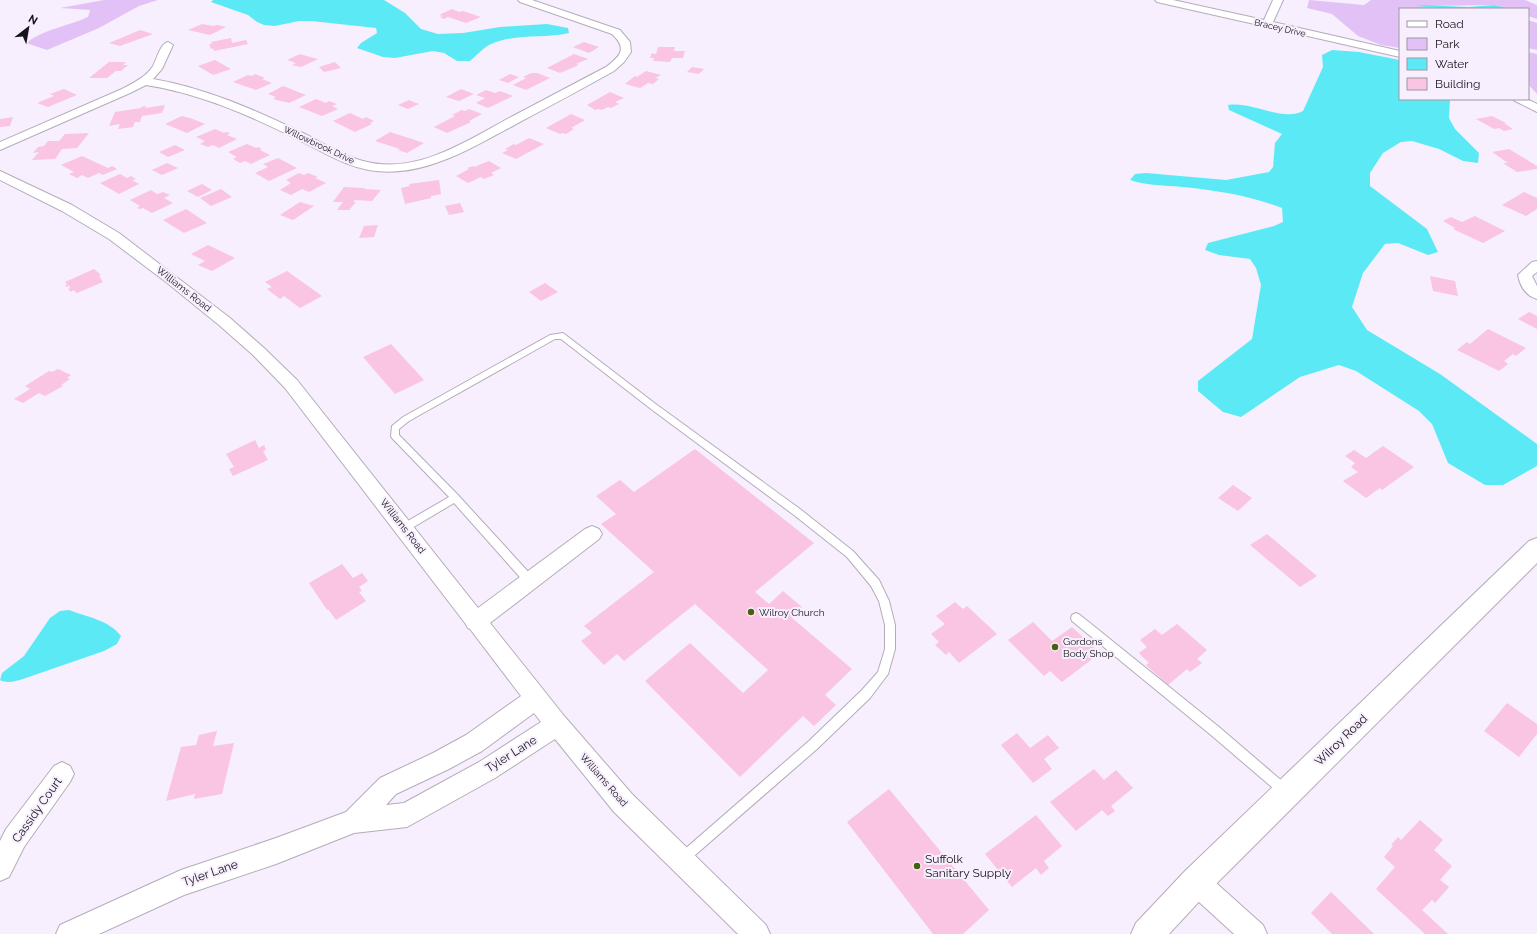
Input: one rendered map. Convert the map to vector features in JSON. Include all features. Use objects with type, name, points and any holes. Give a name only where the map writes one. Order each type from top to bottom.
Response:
[{"type":"main road","name":"Wilroy Road","points":[[1147,934],[1196,882],[1537,548]]},
{"type":"street","name":"Willowbrook Drive","points":[[144,81],[180,87],[234,107],[297,134],[357,164],[384,168],[414,166],[455,152],[610,69],[619,63],[625,56],[627,49],[626,44],[616,32],[523,0]]},
{"type":"street","name":"Bracey Drive","points":[[1160,0],[1399,54]]},
{"type":"street","points":[[1267,25],[1278,0]]},
{"type":"street","points":[[0,146],[126,91],[144,81],[159,68],[168,45]]},
{"type":"street","points":[[1521,100],[1537,109]]},
{"type":"street","name":"Williams Road","points":[[0,175],[45,196],[106,230],[176,282],[237,331],[291,384],[536,699],[623,803],[757,934]]},
{"type":"street","points":[[1537,265],[1525,275],[1526,281],[1531,289],[1537,294]]},
{"type":"street","points":[[475,622],[592,534]]},
{"type":"street","name":"Tyler Lane","points":[[354,821],[388,786],[441,761],[474,743],[536,699]]},
{"type":"street","name":"Tyler Lane","points":[[69,934],[181,883],[276,851],[354,821],[407,815],[487,770],[557,725]]},
{"type":"street","name":"Cassidy Court","points":[[0,868],[15,838],[62,774]]},
{"type":"street","points":[[1196,882],[1254,934]]},
{"type":"lane","points":[[529,580],[455,498],[395,436],[395,428],[406,419],[553,337],[563,336],[654,407],[726,458],[815,526],[850,554],[875,583],[884,601],[890,625],[890,650],[883,674],[866,694],[813,745],[681,860]]},
{"type":"lane","points":[[404,528],[455,498]]},
{"type":"lane","points":[[1076,618],[1215,731],[1287,793]]},
{"type":"green space","points":[[104,0],[158,0],[139,6],[99,28],[47,50],[26,43],[40,34],[88,17],[90,10],[60,8]]},
{"type":"green space","points":[[1309,0],[1364,5],[1371,0],[1525,0],[1537,5],[1537,19],[1529,16],[1529,8],[1507,8],[1494,5],[1418,6],[1440,8],[1399,8],[1399,48],[1381,45],[1358,36],[1332,14],[1307,8]]},
{"type":"green space","points":[[1529,20],[1537,23],[1537,50],[1529,48]]},
{"type":"green space","points":[[1529,52],[1537,54],[1537,94],[1529,85]]},
{"type":"water","points":[[213,0],[384,0],[405,13],[421,29],[438,34],[463,33],[500,27],[547,24],[568,28],[569,33],[499,41],[486,47],[470,61],[457,61],[444,53],[433,51],[395,58],[383,57],[357,48],[361,43],[377,33],[376,28],[311,21],[299,21],[275,26],[264,25],[248,15],[211,2]]},
{"type":"water","points":[[1494,5],[1507,8],[1439,8],[1416,6],[1468,7]]},
{"type":"water","points":[[1332,50],[1359,52],[1399,60],[1399,100],[1450,100],[1449,118],[1455,129],[1479,153],[1478,163],[1463,161],[1439,149],[1412,141],[1401,142],[1383,153],[1370,173],[1370,186],[1427,229],[1438,252],[1428,255],[1398,243],[1385,244],[1363,273],[1352,307],[1367,330],[1440,374],[1537,444],[1537,466],[1503,485],[1485,485],[1448,463],[1432,424],[1419,411],[1356,371],[1339,365],[1300,377],[1241,417],[1223,412],[1198,391],[1198,381],[1252,339],[1261,285],[1256,268],[1250,259],[1219,255],[1205,250],[1208,243],[1274,226],[1283,222],[1282,208],[1233,194],[1194,188],[1149,184],[1130,180],[1135,174],[1146,173],[1226,180],[1269,172],[1273,167],[1275,143],[1282,134],[1229,110],[1228,105],[1247,106],[1286,114],[1295,114],[1303,111],[1323,67],[1322,55]]},
{"type":"water","points":[[69,610],[110,626],[121,636],[117,644],[104,651],[23,679],[9,682],[0,680],[2,673],[24,656],[50,618],[60,611]]},
{"type":"building","points":[[452,9],[481,17],[466,23],[448,17],[444,19],[440,17],[443,16],[439,15]]},
{"type":"building","points":[[202,24],[226,27],[210,35],[188,30]]},
{"type":"building","points":[[140,30],[153,34],[120,46],[109,43]]},
{"type":"building","points":[[231,38],[232,43],[246,40],[248,44],[214,51],[213,48],[211,49],[209,44],[212,44],[211,42]]},
{"type":"building","points":[[584,42],[599,47],[589,53],[573,47]]},
{"type":"building","points":[[658,47],[675,47],[674,51],[685,51],[683,58],[672,58],[670,62],[653,61],[654,58],[650,58],[652,53],[656,54]]},
{"type":"building","points":[[300,54],[318,59],[301,67],[292,65],[296,63],[287,60]]},
{"type":"building","points":[[574,54],[588,59],[576,64],[579,65],[560,73],[547,68]]},
{"type":"building","points":[[215,60],[231,69],[213,75],[198,66]]},
{"type":"building","points":[[109,62],[126,62],[123,65],[128,65],[121,71],[116,71],[107,78],[89,78]]},
{"type":"building","points":[[335,62],[341,68],[324,72],[319,67]]},
{"type":"building","points":[[692,67],[704,69],[699,74],[687,72]]},
{"type":"building","points":[[646,71],[661,75],[655,78],[659,79],[653,84],[648,83],[640,88],[625,84],[635,76],[637,77]]},
{"type":"building","points":[[531,73],[537,73],[550,78],[526,90],[513,85],[526,78],[523,77]]},
{"type":"building","points":[[255,74],[272,83],[256,90],[233,82],[248,75],[252,76]]},
{"type":"building","points":[[510,74],[519,77],[508,83],[499,80]]},
{"type":"building","points":[[283,86],[306,95],[289,103],[273,99],[276,97],[268,94]]},
{"type":"building","points":[[64,89],[77,95],[48,107],[37,103],[54,96],[50,94]]},
{"type":"building","points":[[461,89],[474,94],[459,101],[446,97]]},
{"type":"building","points":[[486,90],[495,93],[500,91],[513,96],[488,108],[476,103],[485,98],[476,95]]},
{"type":"building","points":[[610,92],[624,98],[615,102],[619,104],[602,110],[595,110],[587,105]]},
{"type":"building","points":[[316,99],[326,103],[329,101],[337,104],[332,106],[338,109],[322,116],[299,107]]},
{"type":"building","points":[[409,100],[419,104],[408,109],[398,105]]},
{"type":"building","points":[[165,105],[162,113],[142,116],[140,122],[135,122],[133,127],[118,129],[120,124],[109,126],[115,112],[146,106],[145,108]]},
{"type":"building","points":[[469,109],[482,114],[469,121],[471,122],[447,133],[434,127],[455,116],[452,115],[462,110],[465,111]]},
{"type":"building","points":[[350,113],[363,119],[366,117],[374,121],[370,123],[372,124],[355,132],[333,121]]},
{"type":"building","points":[[571,114],[585,120],[571,128],[574,129],[566,134],[560,134],[546,128]]},
{"type":"building","points":[[182,116],[205,124],[187,133],[165,124]]},
{"type":"building","points":[[1492,116],[1506,123],[1504,123],[1513,129],[1504,131],[1499,128],[1494,129],[1476,119]]},
{"type":"building","points":[[13,117],[10,126],[0,127],[0,119]]},
{"type":"building","points":[[215,129],[224,133],[230,133],[227,135],[237,139],[219,148],[213,145],[208,147],[200,144],[205,141],[196,137]]},
{"type":"building","points":[[390,132],[424,143],[407,153],[398,150],[400,149],[375,141]]},
{"type":"building","points":[[89,133],[77,148],[62,149],[55,159],[32,160],[39,152],[33,153],[38,147],[44,146],[48,141],[59,141],[65,134]]},
{"type":"building","points":[[529,138],[544,144],[516,159],[502,153],[508,150],[505,149],[514,144],[516,145]]},
{"type":"building","points":[[247,144],[256,148],[258,147],[262,149],[260,150],[270,155],[251,164],[245,161],[240,163],[233,159],[237,157],[228,152]]},
{"type":"building","points":[[175,145],[185,150],[168,157],[159,152]]},
{"type":"building","points":[[1509,149],[1537,166],[1537,169],[1517,172],[1503,163],[1508,163],[1492,152]]},
{"type":"building","points":[[82,156],[108,168],[112,166],[117,169],[103,175],[99,173],[88,178],[82,175],[77,178],[69,174],[74,172],[61,165]]},
{"type":"building","points":[[278,158],[297,168],[269,181],[255,173],[268,167],[263,164]]},
{"type":"building","points":[[489,161],[501,168],[491,173],[494,175],[484,179],[481,177],[468,183],[456,176],[469,169],[467,168]]},
{"type":"building","points":[[167,163],[178,168],[162,175],[152,170]]},
{"type":"building","points":[[299,173],[304,175],[308,173],[318,177],[315,178],[326,183],[309,192],[302,189],[291,195],[280,190],[291,183],[286,180]]},
{"type":"building","points":[[120,174],[127,178],[131,176],[136,179],[132,180],[139,184],[119,194],[100,183]]},
{"type":"building","points":[[439,180],[441,194],[405,204],[401,188],[410,186],[409,184]]},
{"type":"building","points":[[202,184],[212,190],[198,197],[187,191]]},
{"type":"building","points":[[344,187],[381,190],[372,201],[355,200],[353,202],[356,202],[349,210],[337,210],[343,202],[333,202]]},
{"type":"building","points":[[221,189],[232,197],[211,206],[200,198]]},
{"type":"building","points":[[151,190],[157,194],[163,192],[170,195],[164,198],[173,203],[152,213],[143,208],[137,208],[140,206],[130,200]]},
{"type":"building","points":[[1524,192],[1537,198],[1537,209],[1526,216],[1502,205]]},
{"type":"building","points":[[300,202],[314,206],[293,220],[280,215]]},
{"type":"building","points":[[460,203],[464,212],[449,215],[445,206]]},
{"type":"building","points":[[186,209],[207,223],[184,233],[163,220]]},
{"type":"building","points":[[1475,216],[1505,231],[1483,243],[1453,229],[1455,228],[1443,221],[1451,217],[1462,222]]},
{"type":"building","points":[[378,225],[374,237],[359,238],[364,226]]},
{"type":"building","points":[[208,245],[235,258],[212,271],[198,265],[205,261],[191,254]]},
{"type":"building","points":[[94,269],[101,275],[99,276],[103,282],[77,293],[73,290],[71,292],[68,289],[70,288],[69,285],[67,287],[65,286],[67,284],[65,282]]},
{"type":"building","points":[[287,271],[322,296],[300,308],[284,296],[280,299],[267,289],[272,287],[265,282]]},
{"type":"building","points":[[1430,276],[1455,281],[1458,296],[1433,291]]},
{"type":"building","points":[[545,283],[558,292],[541,301],[529,292]]},
{"type":"building","points":[[1529,312],[1537,316],[1537,329],[1518,319]]},
{"type":"building","points":[[1488,329],[1526,348],[1516,356],[1513,354],[1504,361],[1508,364],[1499,371],[1457,350],[1467,342],[1470,344]]},
{"type":"building","points":[[391,344],[424,380],[395,394],[363,357]]},
{"type":"building","points":[[58,369],[71,375],[67,378],[70,379],[61,385],[63,386],[45,396],[39,393],[23,403],[14,399],[30,389],[25,386],[49,371],[52,372]]},
{"type":"building","points":[[255,440],[259,448],[264,445],[266,450],[263,451],[268,460],[233,476],[229,469],[234,467],[226,454]]},
{"type":"building","points":[[1383,446],[1414,467],[1382,490],[1380,488],[1366,498],[1343,481],[1358,472],[1351,467],[1355,463],[1345,456],[1354,450],[1366,458]]},
{"type":"building","name":"Wilroy Church","points":[[695,449],[814,543],[755,592],[769,604],[783,591],[802,607],[791,617],[852,669],[825,695],[836,705],[814,726],[803,716],[740,777],[645,681],[690,643],[743,693],[768,670],[695,604],[624,661],[617,654],[604,665],[581,641],[592,633],[584,626],[654,572],[601,524],[616,514],[596,496],[620,480],[634,492]]},
{"type":"building","points":[[1233,485],[1252,498],[1238,511],[1218,498]]},
{"type":"building","points":[[1267,534],[1317,576],[1300,587],[1250,545]]},
{"type":"building","points":[[342,564],[353,578],[362,573],[368,581],[359,587],[362,591],[359,592],[366,601],[336,620],[328,609],[327,610],[309,583]]},
{"type":"building","points":[[955,602],[963,609],[967,606],[997,634],[959,663],[949,652],[946,655],[935,645],[939,642],[931,634],[945,624],[936,616]]},
{"type":"building","name":"Gordons Body Shop","points":[[1033,622],[1052,641],[1072,627],[1100,653],[1062,682],[1050,671],[1044,676],[1008,640]]},
{"type":"building","points":[[1177,624],[1207,650],[1197,659],[1202,663],[1190,672],[1187,669],[1168,685],[1146,665],[1149,663],[1139,653],[1147,647],[1140,640],[1155,629],[1162,635]]},
{"type":"building","points":[[1507,703],[1537,724],[1537,734],[1519,757],[1484,731]]},
{"type":"building","points":[[217,731],[213,746],[234,743],[222,794],[194,799],[195,794],[166,801],[181,747],[196,745],[199,735]]},
{"type":"building","points":[[1017,733],[1030,748],[1048,735],[1059,748],[1044,759],[1052,769],[1033,783],[1001,745]]},
{"type":"building","points":[[1094,769],[1104,780],[1116,770],[1133,788],[1111,806],[1115,811],[1108,816],[1102,810],[1076,831],[1050,802]]},
{"type":"building","name":"Suffolk Sanitary Supply","points":[[889,789],[989,910],[963,934],[933,934],[847,822]]},
{"type":"building","points":[[1036,815],[1062,846],[1044,861],[1049,868],[1041,875],[1036,868],[1012,887],[985,854]]},
{"type":"building","points":[[1420,820],[1443,840],[1434,850],[1452,866],[1440,880],[1449,887],[1435,903],[1432,900],[1422,910],[1448,934],[1425,934],[1376,889],[1395,867],[1384,857],[1393,846],[1391,845],[1398,837],[1401,840]]},
{"type":"building","points":[[1331,892],[1374,934],[1332,934],[1311,913]]},
{"type":"place","name":"Wilroy Church","points":[[751,612]]},
{"type":"place","name":"Gordons Body Shop","points":[[1055,647]]},
{"type":"place","name":"Suffolk Sanitary Supply","points":[[917,866]]}]
